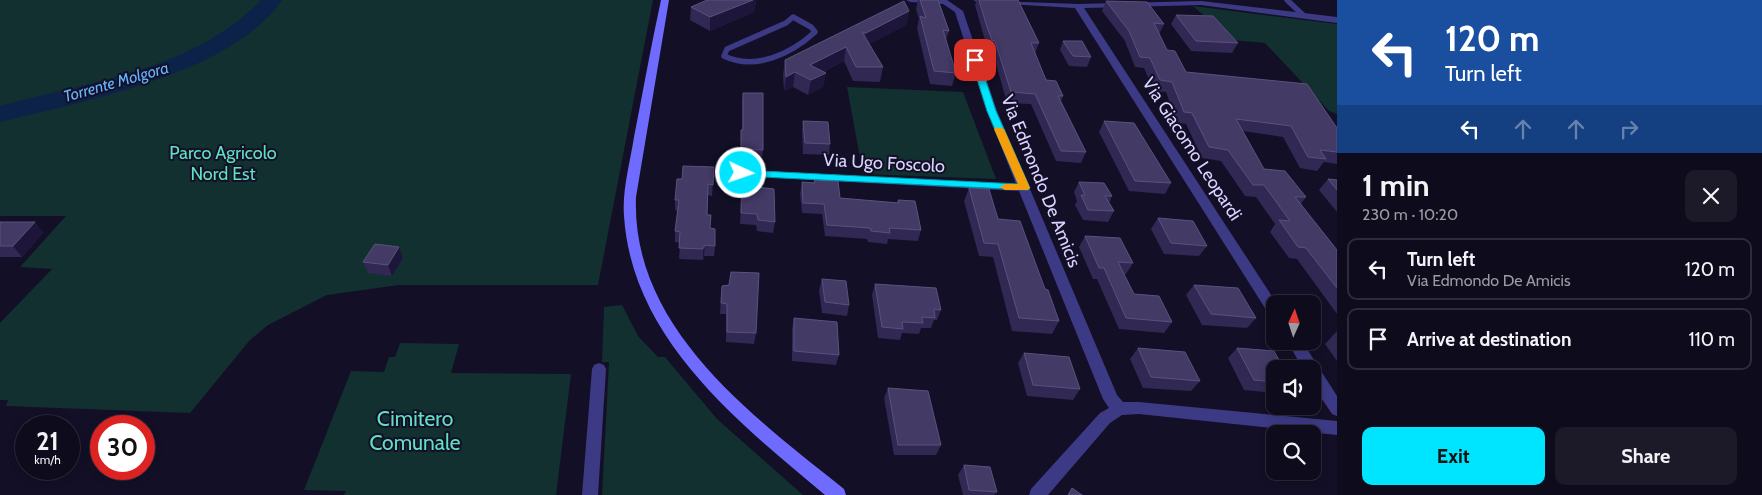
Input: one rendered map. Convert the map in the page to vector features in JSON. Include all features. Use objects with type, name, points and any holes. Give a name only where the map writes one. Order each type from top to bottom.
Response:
[{"type":"street","points":[[665,0],[653,56],[631,196],[632,233],[641,273],[660,314],[682,346],[712,383],[753,425],[838,495]]},
{"type":"street","points":[[910,0],[945,2],[959,0]]},
{"type":"street","points":[[977,0],[1078,6],[1181,2],[1337,20]]},
{"type":"street","name":"Via Edmondo De Amicis","points":[[945,2],[959,11],[992,111],[1111,399],[1120,409]]},
{"type":"street","name":"Via Giacomo Leopardi","points":[[1078,6],[1266,298]]},
{"type":"street","name":"Via Ugo Foscolo","points":[[741,173],[1025,188]]},
{"type":"street","points":[[590,495],[599,369]]},
{"type":"street","points":[[1321,384],[1337,409]]},
{"type":"street","points":[[1037,495],[1105,418],[1120,409],[1139,408],[1337,428]]},
{"type":"lane","points":[[1287,0],[1303,15]]},
{"type":"lane","points":[[793,17],[811,27],[814,32],[794,48],[759,62],[738,61],[724,56],[727,49],[786,23],[793,17]]},
{"type":"green space","name":"Parco Agricolo Nord Est","points":[[0,0],[653,0],[598,285],[399,285],[327,295],[268,325],[250,340],[190,413],[6,406],[8,400],[0,400],[0,323],[52,269],[20,267],[66,216],[0,216]]},
{"type":"green space","points":[[1193,6],[1337,24],[1337,114],[1329,111],[1265,43],[1232,40]]},
{"type":"green space","points":[[847,87],[963,92],[996,179],[863,174]]},
{"type":"green space","points":[[622,305],[638,336],[658,357],[665,357],[717,419],[803,495],[602,495],[609,362],[602,362],[604,307]]},
{"type":"green space","name":"Cimitero Comunale","points":[[400,343],[459,344],[451,373],[571,374],[556,495],[344,495],[346,491],[304,490],[351,371],[384,372],[389,357],[395,357]]},
{"type":"building","points":[[707,0],[753,0],[710,17],[691,7]]},
{"type":"building","points":[[920,0],[938,0],[949,31],[943,30],[956,73],[934,71],[920,16],[926,18]]},
{"type":"building","points":[[979,0],[1018,0],[1039,43],[1031,43],[1046,80],[1056,81],[1063,96],[1058,96],[1086,152],[1061,151],[1035,94],[1011,92],[995,41],[992,40]]},
{"type":"building","points":[[904,1],[909,11],[866,33],[862,32],[883,67],[856,67],[846,47],[810,65],[826,73],[811,80],[795,72],[786,77],[785,60]]},
{"type":"building","points":[[1106,1],[1147,2],[1164,24],[1154,23],[1167,50],[1175,51],[1186,72],[1307,84],[1337,128],[1337,152],[1320,150],[1326,159],[1308,157],[1291,126],[1236,119],[1264,169],[1285,171],[1306,197],[1295,197],[1337,250],[1337,288],[1306,248],[1298,247],[1279,220],[1290,221],[1264,185],[1253,185],[1228,150],[1209,147],[1192,113],[1184,112],[1172,82],[1160,80],[1150,58],[1140,57],[1129,31]]},
{"type":"building","points":[[1176,15],[1213,16],[1238,43],[1196,41]]},
{"type":"building","points":[[1063,41],[1082,41],[1091,57],[1073,56]]},
{"type":"building","points":[[743,93],[763,93],[763,150],[741,149]]},
{"type":"building","points":[[803,121],[828,122],[830,144],[805,143]]},
{"type":"building","points":[[1104,121],[1134,123],[1171,183],[1135,181]]},
{"type":"building","points":[[683,166],[714,167],[713,185],[708,184],[707,215],[711,215],[710,228],[715,229],[715,246],[705,245],[703,249],[679,248],[680,232],[675,231],[679,200],[675,200],[677,179],[682,179]]},
{"type":"building","points":[[742,177],[759,178],[757,187],[774,189],[775,222],[758,220],[757,214],[741,213]]},
{"type":"building","points":[[1328,179],[1337,180],[1337,190]]},
{"type":"building","points":[[814,180],[838,181],[840,198],[899,203],[898,200],[915,201],[921,230],[889,228],[890,233],[871,231],[870,228],[827,225],[824,204],[803,203],[802,182],[815,183]]},
{"type":"building","points":[[1079,182],[1104,183],[1112,196],[1105,196],[1114,211],[1088,210],[1081,195],[1085,195]]},
{"type":"building","points":[[969,188],[989,189],[998,219],[1020,221],[1059,321],[1019,318],[998,244],[984,243]]},
{"type":"building","points":[[1158,218],[1193,221],[1207,246],[1171,243]]},
{"type":"building","points":[[0,222],[35,222],[13,246],[0,246]]},
{"type":"building","points":[[1085,236],[1120,238],[1133,263],[1118,262],[1134,294],[1159,296],[1172,322],[1126,318],[1104,268],[1099,268]]},
{"type":"building","points":[[375,244],[399,247],[388,265],[363,262]]},
{"type":"building","points":[[731,272],[759,273],[756,333],[727,332],[727,304],[721,303],[722,286],[729,285]]},
{"type":"building","points":[[822,279],[846,281],[849,305],[825,302]]},
{"type":"building","points":[[875,284],[936,288],[941,310],[934,309],[935,318],[922,317],[923,323],[902,322],[903,329],[882,327]]},
{"type":"building","points":[[1194,285],[1238,288],[1256,318],[1211,314]]},
{"type":"building","points":[[794,318],[837,322],[839,355],[794,351]]},
{"type":"building","points":[[1138,348],[1185,352],[1200,381],[1151,377]]},
{"type":"building","points":[[1237,348],[1274,351],[1279,360],[1266,360],[1266,381],[1254,380]]},
{"type":"building","points":[[1024,353],[1069,357],[1080,389],[1033,385]]},
{"type":"building","points":[[888,388],[928,391],[941,445],[898,445]]},
{"type":"building","points":[[964,465],[990,467],[997,492],[969,490]]},
{"type":"building","points":[[1072,488],[1082,495],[1068,495]]},
{"type":"waterway","name":"Torrente Molgora","points":[[0,114],[147,75],[185,61],[220,44],[249,24],[272,0]]},
{"type":"slow traffic","points":[[999,129],[1025,188],[1005,187]]},
{"type":"route","points":[[741,173],[1025,188],[992,111],[975,60]]}]
